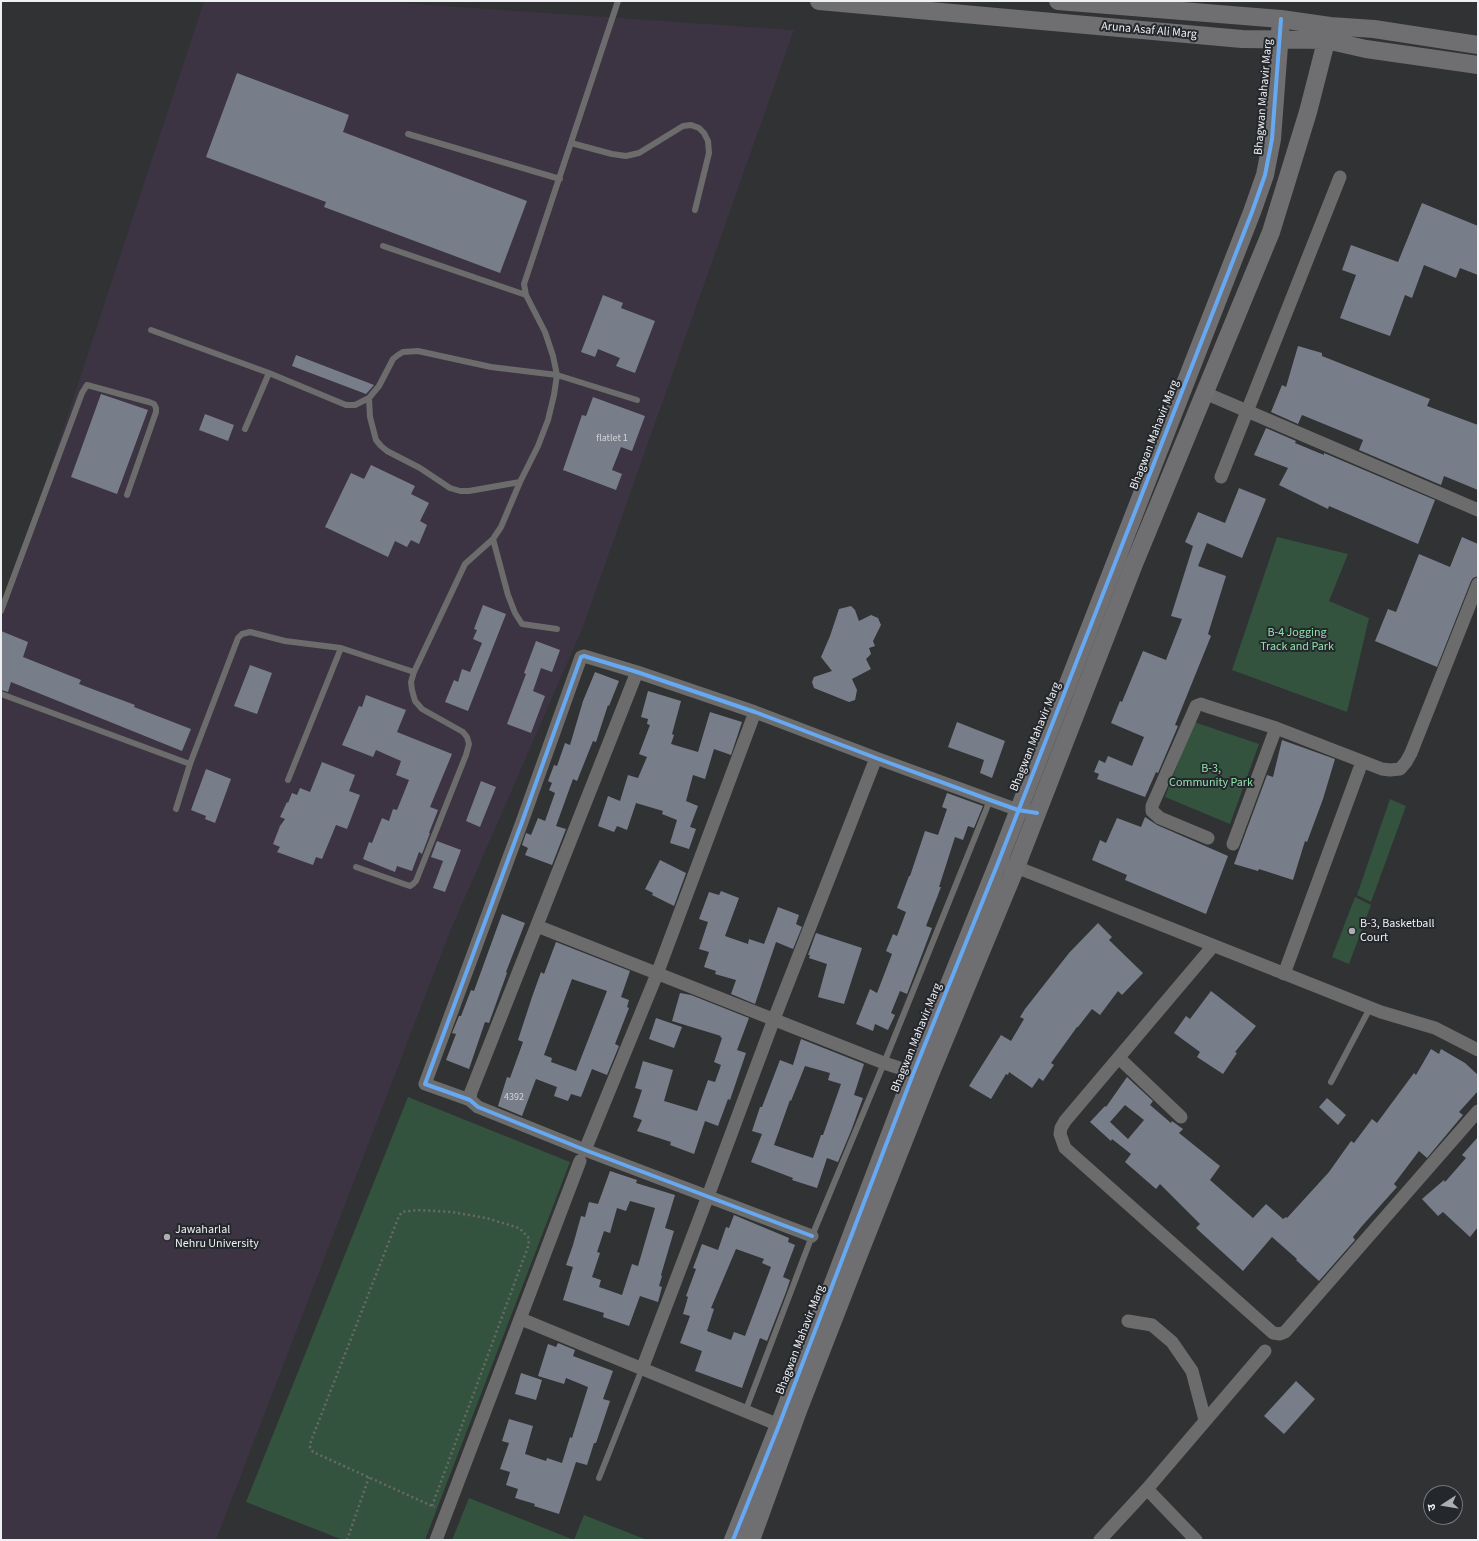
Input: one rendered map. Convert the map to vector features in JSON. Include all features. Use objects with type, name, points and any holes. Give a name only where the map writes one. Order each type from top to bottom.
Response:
[{"type":"street","name":"Aruna Asaf Ali Marg","points":[[818,1],[1242,39],[1279,40],[1328,33],[1374,29],[1478,45]]},
{"type":"street","name":"Aruna Asaf Ali Marg","points":[[1058,1],[1281,19],[1328,33],[1366,49],[1478,65]]},
{"type":"street","name":"Bhagwan Mahavir Marg","points":[[751,1540],[998,863],[1154,466],[1265,175],[1272,139],[1281,19]]},
{"type":"street","name":"Bhagwan Mahavir Marg","points":[[732,1540],[921,1075],[1016,867],[1134,564],[1271,232],[1308,112],[1328,33]]},
{"type":"street","points":[[1221,477],[1340,177]]},
{"type":"street","points":[[1205,393],[1478,510]]},
{"type":"street","points":[[1154,466],[1174,470]]},
{"type":"street","points":[[1117,560],[1134,564]]},
{"type":"street","points":[[1208,838],[1160,818],[1152,811],[1152,806],[1196,706],[1201,704],[1276,728],[1382,769],[1400,769],[1406,762],[1478,584]]},
{"type":"street","points":[[812,1236],[708,1196],[583,1156],[478,1107],[470,1100],[425,1084],[522,822],[581,656],[637,672],[755,712],[990,800],[1018,810],[1037,813]]},
{"type":"street","points":[[470,1100],[471,1092],[637,672]]},
{"type":"street","points":[[436,1540],[583,1156],[657,974],[755,712]]},
{"type":"street","points":[[1233,844],[1276,728]]},
{"type":"street","points":[[642,1369],[774,1019],[876,758]]},
{"type":"street","points":[[1284,974],[1362,762]]},
{"type":"street","points":[[998,863],[1016,867],[1370,1008],[1435,1028],[1478,1050]]},
{"type":"street","points":[[537,926],[884,1063],[921,1075]]},
{"type":"street","points":[[1213,946],[1065,1120],[1060,1134],[1065,1148],[1267,1328],[1276,1334],[1285,1332],[1478,1111]]},
{"type":"street","points":[[1119,1058],[1181,1117]]},
{"type":"street","points":[[520,1319],[779,1425]]},
{"type":"street","points":[[1128,1321],[1152,1324],[1172,1342],[1192,1371],[1205,1420]]},
{"type":"street","points":[[1100,1540],[1147,1489],[1265,1351]]},
{"type":"street","points":[[1147,1489],[1196,1540]]},
{"type":"lane","points":[[356,867],[410,886],[416,881],[466,755],[469,744],[467,737],[463,732],[422,709],[415,702],[411,682],[414,672],[462,568],[470,557],[493,539],[508,513],[520,482],[538,446],[548,420],[557,375],[553,356],[545,332],[526,295],[524,284],[618,1]]},
{"type":"lane","points":[[571,143],[599,151],[626,156],[639,153],[683,126],[691,125],[699,128],[704,133],[708,141],[709,153],[708,164],[695,210]]},
{"type":"lane","points":[[408,134],[560,179]]},
{"type":"lane","points":[[383,246],[526,295]]},
{"type":"lane","points":[[151,330],[269,373],[346,405],[355,405],[369,398],[379,386],[393,359],[403,352],[411,351],[418,351],[491,367],[557,375],[637,400]]},
{"type":"lane","points":[[245,429],[269,373]]},
{"type":"lane","points":[[1,611],[82,393],[87,385],[149,402],[154,404],[156,408],[156,412],[127,495]]},
{"type":"lane","points":[[369,398],[370,417],[376,440],[381,446],[387,451],[420,468],[450,488],[469,492],[520,482]]},
{"type":"lane","points":[[493,539],[508,595],[515,613],[522,624],[557,629]]},
{"type":"lane","points":[[176,809],[190,764],[234,646],[242,634],[250,632],[285,641],[341,648],[414,672]]},
{"type":"lane","points":[[288,780],[341,648]]},
{"type":"lane","points":[[1,694],[190,764]]},
{"type":"lane","points":[[745,1412],[812,1236],[884,1063],[990,800]]},
{"type":"lane","points":[[1331,1082],[1370,1008]]},
{"type":"lane","points":[[599,1478],[642,1369]]},
{"type":"path","points":[[432,1506],[528,1249],[528,1237],[519,1228],[486,1218],[452,1212],[407,1211],[402,1212],[399,1216],[310,1444],[311,1450],[314,1452],[432,1506],[446,1512]]},
{"type":"path","points":[[347,1540],[369,1477]]},
{"type":"shaded area","points":[[204,1],[372,1],[794,30],[583,627],[449,934],[216,1540],[1,1540],[1,618]]},
{"type":"green space","name":"B-4 Jogging Track and Park","points":[[1277,537],[1348,554],[1329,601],[1369,618],[1347,712],[1232,670]]},
{"type":"green space","name":"B-3, Community Park","points":[[1194,722],[1259,744],[1230,824],[1165,797]]},
{"type":"green space","points":[[1390,799],[1406,806],[1371,902],[1357,895]]},
{"type":"green space","name":"B-3, Basketball Court","points":[[1355,897],[1371,905],[1349,964],[1332,957]]},
{"type":"green space","points":[[408,1097],[570,1162],[425,1540],[343,1540],[246,1502]]},
{"type":"green space","points":[[469,1498],[574,1540],[452,1540]]},
{"type":"green space","points":[[584,1515],[647,1540],[574,1540]]},
{"type":"building","points":[[237,73],[349,115],[343,132],[527,201],[500,273],[324,207],[326,202],[206,157]]},
{"type":"building","points":[[1422,203],[1478,226],[1478,275],[1460,268],[1456,278],[1424,265],[1412,298],[1405,295],[1390,336],[1340,318],[1356,275],[1342,270],[1351,245],[1398,262]]},
{"type":"building","points":[[603,295],[623,303],[621,308],[655,321],[635,373],[616,366],[620,358],[598,349],[595,357],[581,352]]},
{"type":"building","points":[[1298,346],[1322,353],[1322,356],[1430,399],[1427,406],[1478,425],[1478,490],[1444,476],[1441,485],[1359,450],[1363,440],[1302,415],[1298,424],[1271,412],[1282,385],[1286,387]]},
{"type":"building","points":[[296,355],[374,385],[366,394],[292,366]]},
{"type":"building","points":[[101,394],[148,410],[117,494],[71,477]]},
{"type":"building","points":[[593,397],[645,416],[632,451],[621,447],[612,470],[622,474],[616,490],[563,470],[582,415],[586,416]]},
{"type":"building","points":[[205,414],[234,425],[228,441],[199,430]]},
{"type":"building","points":[[1266,428],[1296,441],[1295,443],[1324,455],[1324,453],[1435,500],[1418,544],[1329,506],[1328,509],[1279,485],[1288,468],[1254,455]]},
{"type":"building","points":[[371,465],[415,486],[411,494],[429,503],[420,521],[427,525],[419,544],[411,540],[407,547],[395,541],[388,557],[325,527],[351,473],[364,479]]},
{"type":"building","points":[[1239,488],[1266,499],[1242,558],[1207,543],[1198,566],[1226,576],[1208,634],[1211,636],[1175,725],[1178,726],[1158,773],[1156,772],[1145,797],[1097,779],[1099,774],[1094,772],[1099,760],[1105,763],[1108,756],[1132,766],[1144,737],[1111,723],[1120,701],[1122,702],[1143,651],[1166,660],[1182,619],[1171,616],[1193,546],[1185,542],[1198,512],[1225,523]]},
{"type":"building","points":[[1462,537],[1478,544],[1478,576],[1473,578],[1471,581],[1437,667],[1375,641],[1388,609],[1396,612],[1419,554],[1450,567]]},
{"type":"building","points":[[483,605],[506,614],[468,711],[445,702],[454,680],[458,682],[462,669],[470,672],[482,643],[473,639],[477,630],[474,629]]},
{"type":"building","points":[[851,606],[855,610],[859,621],[871,615],[878,618],[881,625],[873,641],[875,646],[869,648],[871,654],[866,659],[871,669],[852,679],[857,690],[855,700],[849,702],[814,688],[812,682],[814,677],[832,671],[821,657],[839,609]]},
{"type":"building","points":[[1,631],[28,642],[23,657],[81,680],[79,684],[135,705],[134,707],[191,729],[182,751],[11,682],[8,692],[1,690]]},
{"type":"building","points":[[536,641],[560,650],[552,672],[541,668],[533,691],[545,696],[531,733],[507,724],[526,674],[524,673]]},
{"type":"building","points":[[250,665],[272,673],[257,714],[234,706]]},
{"type":"building","points":[[595,672],[619,681],[609,706],[608,705],[596,742],[593,741],[577,781],[573,779],[556,826],[566,829],[552,865],[525,855],[528,848],[522,845],[526,833],[531,835],[538,818],[545,821],[555,793],[549,790],[552,783],[548,781],[554,765],[557,766],[565,743],[570,745],[583,701]]},
{"type":"building","points":[[648,691],[681,701],[672,734],[674,735],[671,744],[698,752],[710,712],[742,722],[731,755],[714,749],[705,779],[693,775],[686,801],[698,806],[690,827],[696,829],[689,849],[670,843],[677,820],[662,814],[663,811],[636,803],[627,830],[617,826],[614,832],[598,826],[608,796],[620,801],[628,775],[638,778],[647,757],[639,754],[650,725],[647,724],[648,719],[641,717]]},
{"type":"building","points":[[366,695],[406,710],[397,732],[452,754],[430,807],[438,810],[422,854],[419,852],[412,871],[397,866],[395,872],[363,859],[369,842],[372,843],[382,818],[389,821],[393,809],[397,810],[409,780],[396,775],[401,761],[376,750],[373,757],[342,745],[359,706],[362,707]]},
{"type":"building","points":[[957,722],[1005,741],[992,778],[980,773],[984,760],[948,747]]},
{"type":"building","points":[[1282,740],[1335,759],[1323,799],[1307,842],[1305,841],[1293,880],[1259,869],[1258,871],[1234,864],[1267,775],[1273,777]]},
{"type":"building","points":[[322,762],[355,775],[349,791],[360,795],[347,829],[336,825],[322,859],[316,857],[313,865],[277,852],[280,847],[273,844],[280,826],[285,819],[280,817],[292,793],[297,795],[300,788],[310,792]]},
{"type":"building","points":[[206,769],[231,779],[215,823],[205,819],[206,816],[191,810]]},
{"type":"building","points":[[481,781],[496,787],[480,827],[466,821]]},
{"type":"building","points":[[947,793],[983,806],[974,828],[968,826],[963,840],[955,837],[939,887],[941,887],[926,926],[932,928],[907,994],[900,991],[891,1013],[895,1015],[888,1030],[875,1024],[873,1031],[856,1024],[870,989],[877,993],[892,954],[886,951],[893,934],[897,936],[906,912],[897,908],[910,876],[925,831],[938,835],[947,809],[942,807]]},
{"type":"building","points":[[1145,817],[1157,825],[1228,856],[1206,914],[1125,880],[1127,875],[1092,860],[1100,840],[1106,843],[1117,818],[1141,827]]},
{"type":"building","points":[[437,841],[461,850],[445,892],[433,888],[443,861],[431,857]]},
{"type":"building","points":[[660,860],[686,873],[674,906],[652,895],[653,893],[645,889]]},
{"type":"building","points":[[721,891],[739,898],[725,936],[748,944],[749,939],[764,944],[778,907],[799,915],[796,924],[802,927],[793,949],[776,942],[755,1004],[731,994],[736,980],[715,974],[716,971],[704,967],[709,952],[699,949],[708,922],[699,919],[709,892],[719,895]]},
{"type":"building","points":[[502,914],[525,923],[506,972],[507,973],[489,1023],[485,1022],[469,1069],[446,1060],[456,1034],[452,1033],[459,1016],[461,1016],[471,990],[474,991]]},
{"type":"building","points":[[1098,923],[1112,937],[1109,940],[1143,973],[1122,995],[1118,991],[1100,1015],[1092,1009],[1051,1063],[1054,1065],[1043,1081],[1039,1078],[1032,1088],[1009,1072],[1008,1075],[1006,1074],[991,1099],[969,1086],[1001,1035],[1011,1041],[1024,1019],[1020,1017],[1025,1009],[1069,953]]},
{"type":"building","points":[[816,933],[862,948],[844,1004],[818,997],[827,964],[809,958],[810,955],[808,955]]},
{"type":"building","points":[[556,942],[630,971],[621,997],[629,1000],[627,1007],[629,1008],[615,1044],[619,1046],[607,1075],[592,1069],[581,1097],[571,1094],[568,1101],[554,1096],[557,1087],[536,1079],[522,1116],[498,1106],[507,1077],[510,1078],[523,1042],[518,1040],[532,997],[541,972],[544,974]],"holes":[[[572,979],[607,991],[576,1071],[551,1062],[552,1058],[544,1055]]]},
{"type":"building","points":[[1211,991],[1256,1026],[1235,1052],[1237,1053],[1223,1074],[1197,1057],[1200,1052],[1174,1033],[1186,1016],[1190,1019]]},
{"type":"building","points":[[680,993],[691,995],[749,1018],[737,1050],[746,1053],[730,1100],[728,1099],[718,1126],[705,1121],[694,1154],[670,1145],[671,1142],[637,1131],[642,1120],[633,1117],[642,1090],[635,1088],[643,1061],[673,1070],[664,1101],[697,1111],[708,1080],[715,1082],[721,1065],[714,1062],[722,1038],[720,1037],[721,1036],[672,1021]]},
{"type":"building","points":[[656,1018],[682,1027],[674,1048],[649,1039]]},
{"type":"building","points":[[801,1039],[864,1064],[854,1095],[863,1098],[851,1131],[838,1162],[827,1158],[817,1188],[792,1180],[793,1178],[751,1162],[762,1134],[752,1131],[760,1107],[762,1107],[780,1060],[793,1065]],"holes":[[[805,1066],[830,1073],[828,1080],[841,1084],[823,1135],[821,1135],[813,1158],[774,1145],[790,1100],[791,1101]]]},
{"type":"building","points":[[1431,1049],[1439,1054],[1441,1049],[1465,1063],[1478,1075],[1478,1091],[1459,1112],[1463,1115],[1427,1158],[1419,1151],[1394,1184],[1397,1187],[1362,1226],[1353,1237],[1355,1240],[1319,1281],[1272,1237],[1243,1271],[1196,1228],[1200,1224],[1160,1184],[1156,1189],[1125,1162],[1131,1154],[1112,1139],[1111,1141],[1090,1122],[1105,1106],[1106,1107],[1127,1077],[1153,1101],[1150,1105],[1171,1123],[1172,1121],[1183,1129],[1179,1133],[1220,1166],[1210,1180],[1253,1218],[1266,1204],[1283,1219],[1286,1217],[1287,1218],[1329,1172],[1351,1141],[1354,1143],[1372,1119],[1377,1123],[1414,1073],[1416,1075]],"holes":[[[1125,1105],[1144,1120],[1128,1139],[1110,1122]]]},
{"type":"building","points":[[1327,1098],[1346,1115],[1338,1125],[1319,1107]]},
{"type":"building","points":[[1478,1137],[1478,1227],[1470,1237],[1443,1212],[1438,1216],[1422,1199],[1444,1180],[1445,1182],[1466,1158],[1462,1155]]},
{"type":"building","points":[[610,1171],[637,1180],[636,1183],[675,1195],[665,1228],[674,1231],[661,1275],[659,1286],[662,1287],[658,1302],[640,1296],[629,1326],[603,1317],[604,1313],[563,1300],[573,1267],[566,1265],[581,1216],[585,1217],[589,1202],[598,1204]],"holes":[[[630,1201],[655,1208],[638,1266],[632,1264],[622,1295],[599,1287],[601,1280],[592,1277],[600,1253],[597,1252],[604,1231],[610,1233],[617,1208],[626,1211]]]},
{"type":"building","points":[[734,1215],[789,1238],[788,1242],[795,1245],[783,1277],[790,1280],[786,1292],[767,1341],[760,1338],[742,1388],[695,1371],[702,1351],[680,1343],[690,1316],[683,1314],[688,1297],[686,1296],[696,1269],[693,1268],[702,1244],[718,1250],[726,1227],[729,1228]],"holes":[[[736,1249],[764,1259],[762,1263],[771,1267],[745,1336],[734,1332],[731,1340],[707,1331],[714,1309],[711,1308]]]},
{"type":"building","points":[[558,1343],[575,1350],[573,1356],[613,1371],[603,1399],[610,1401],[596,1443],[594,1443],[587,1465],[576,1462],[559,1514],[515,1498],[518,1489],[506,1485],[510,1472],[500,1469],[509,1443],[502,1441],[509,1419],[533,1426],[525,1454],[546,1461],[547,1458],[562,1463],[570,1437],[572,1438],[588,1387],[566,1378],[564,1384],[538,1376],[548,1344],[556,1347]]},
{"type":"building","points":[[521,1373],[542,1380],[536,1400],[515,1394]]},
{"type":"building","points":[[1296,1381],[1315,1399],[1284,1434],[1264,1416]]},
{"type":"cycle path","points":[[733,1540],[779,1425],[913,1074],[998,863],[1252,212],[1265,175],[1272,139],[1281,19]]},
{"type":"cycle path","points":[[812,1236],[585,1150],[478,1107],[470,1100],[425,1084],[522,822],[581,657],[584,656],[637,672],[755,712],[990,800],[1018,810],[1037,813]]},
{"type":"place","name":"B-3, Basketball Court","points":[[1352,931]]},
{"type":"place","name":"Jawaharlal Nehru University","points":[[167,1237]]}]
